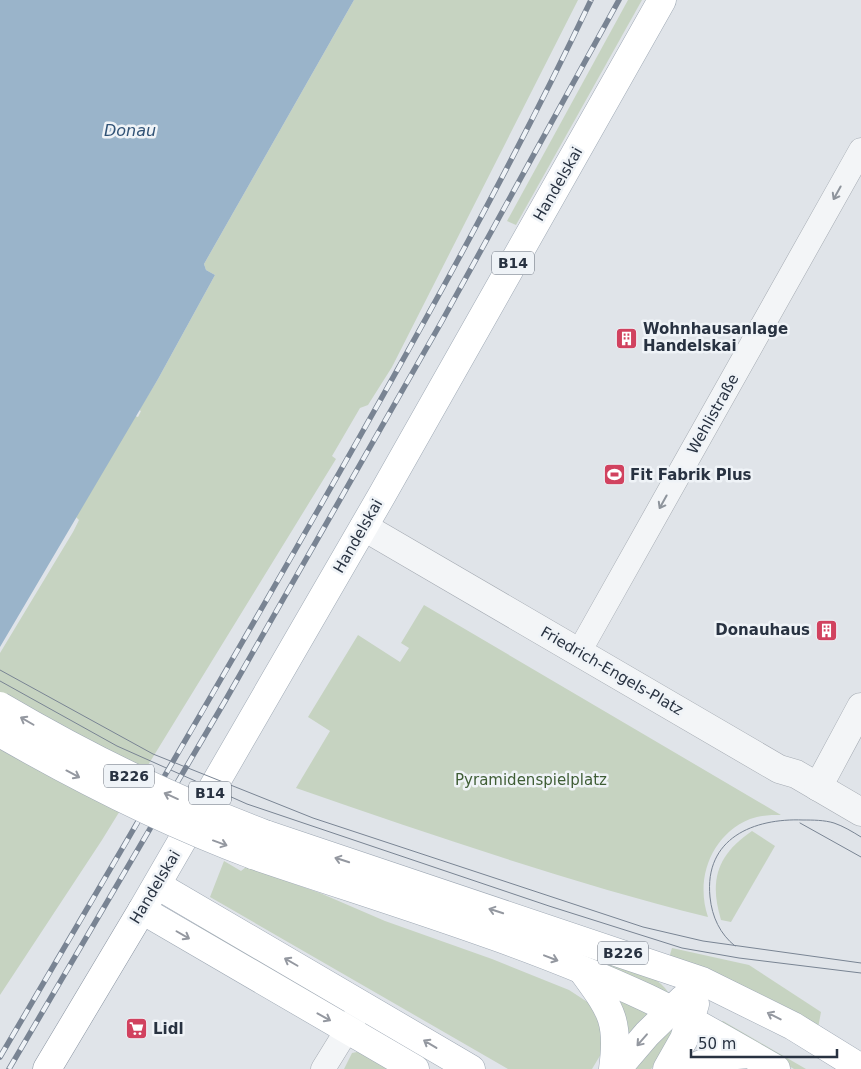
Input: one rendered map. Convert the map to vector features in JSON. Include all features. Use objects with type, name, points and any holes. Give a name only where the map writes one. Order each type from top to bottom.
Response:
[{"type":"main road","name":"Handelskai","points":[[47,1069],[157,886],[364,527],[662,0]]},
{"type":"main road","name":"B226","points":[[0,706],[259,844],[582,970],[680,1015],[776,1069]]},
{"type":"main road","name":"B226","points":[[0,733],[136,806],[208,838],[259,844],[702,981],[793,1026],[861,1068]]},
{"type":"main road","points":[[157,886],[364,1004],[472,1069]]},
{"type":"main road","points":[[142,910],[415,1069]]},
{"type":"main road","points":[[582,970],[611,1013],[616,1034],[615,1069]]},
{"type":"main road","points":[[615,1069],[647,1034],[680,1015],[702,981]]},
{"type":"main road","points":[[667,1069],[684,1039],[680,1015]]},
{"type":"main road","points":[[691,1069],[706,1062],[733,1055],[750,1054]]},
{"type":"street","name":"Wehlistraße","points":[[579,652],[861,150]]},
{"type":"street","name":"Friedrich-Engels-Platz","points":[[364,527],[778,769],[796,774],[861,812]]},
{"type":"street","points":[[818,787],[861,707]]},
{"type":"street","points":[[323,1069],[364,1004]]},
{"type":"green space","points":[[354,0],[578,0],[392,367],[368,405],[360,408],[332,456],[336,459],[102,840],[0,995],[0,653],[73,532],[79,520],[76,517],[135,416],[138,417],[141,411],[139,410],[215,275],[206,270],[204,264]]},
{"type":"green space","points":[[628,0],[642,0],[516,225],[507,221]]},
{"type":"green space","name":"Pyramidenspielplatz","points":[[424,605],[781,815],[750,819],[736,826],[716,847],[709,860],[705,874],[704,903],[708,917],[552,873],[296,788],[330,731],[308,717],[358,635],[400,662],[409,648],[401,643]]},
{"type":"green space","points":[[752,831],[775,846],[731,922],[721,920],[716,893],[716,881],[719,870],[731,849]]},
{"type":"green space","points":[[224,861],[241,871],[246,867],[320,893],[385,921],[492,959],[569,990],[592,1005],[603,1024],[601,1054],[592,1069],[508,1069],[210,897]]},
{"type":"green space","points":[[199,924],[334,1003],[334,1006],[196,931]]},
{"type":"green space","points":[[672,948],[749,965],[821,1012],[818,1028],[669,958]]},
{"type":"green space","points":[[588,951],[635,968],[657,980],[671,997],[585,961]]},
{"type":"green space","points":[[614,994],[650,1014],[627,1041]]},
{"type":"green space","points":[[723,1021],[806,1069],[794,1069],[721,1026],[720,1022]]},
{"type":"green space","points":[[676,1024],[668,1048],[651,1069],[631,1069]]},
{"type":"green space","points":[[362,1051],[397,1069],[344,1069],[352,1053]]},
{"type":"water","name":"Donau","points":[[0,0],[354,0],[204,264],[206,270],[215,275],[158,379],[0,647]]},
{"type":"tram line","points":[[0,670],[153,754],[313,818],[643,927],[703,941],[861,963]]},
{"type":"tram line","points":[[0,681],[117,746],[247,804],[549,906],[682,948],[739,958],[861,973]]},
{"type":"tram line","points":[[735,946],[718,925],[710,897],[710,877],[715,860],[724,846],[750,828],[785,820],[811,820],[834,823],[861,837]]},
{"type":"tram line","points":[[800,823],[861,857]]},
{"type":"railway","points":[[0,1057],[200,716],[389,384],[493,194],[591,0]]},
{"type":"railway","points":[[9,1069],[225,701],[442,321],[619,0]]},
{"type":"place","name":"Wohnhausanlage Handelskai","points":[[627,338]]},
{"type":"place","name":"Fit Fabrik Plus","points":[[614,475]]},
{"type":"place","name":"Donauhaus","points":[[826,630]]},
{"type":"place","name":"Lidl","points":[[137,1029]]}]
